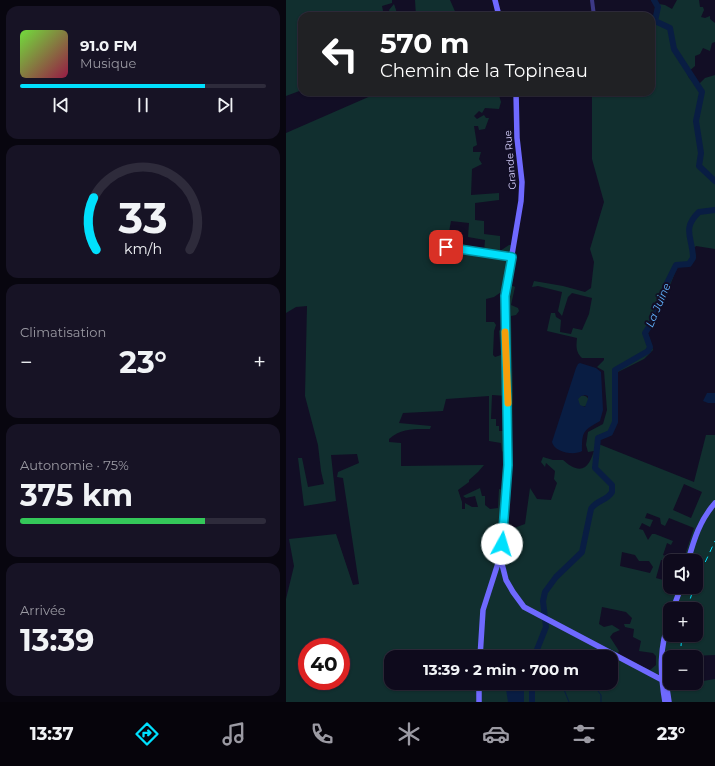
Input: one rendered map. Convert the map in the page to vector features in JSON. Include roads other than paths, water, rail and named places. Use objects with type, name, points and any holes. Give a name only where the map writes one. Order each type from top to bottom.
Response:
[{"type":"street","points":[[495,0],[498,12]]},
{"type":"street","points":[[592,0],[594,12]]},
{"type":"street","name":"Grande Rue","points":[[500,556],[508,465],[505,296],[521,206],[522,186],[517,138],[516,96]]},
{"type":"street","points":[[446,247],[512,257]]},
{"type":"street","points":[[690,554],[693,540],[700,523],[715,503]]},
{"type":"street","points":[[500,556],[506,580],[524,607],[663,681]]},
{"type":"street","points":[[480,650],[483,610],[500,556]]},
{"type":"street","points":[[670,619],[665,653],[663,681],[662,643],[670,619]]},
{"type":"street","points":[[479,690],[479,702]]},
{"type":"street","points":[[664,690],[665,702]]},
{"type":"street","points":[[666,690],[669,702]]},
{"type":"water","points":[[580,363],[596,368],[601,372],[603,410],[600,421],[590,427],[583,435],[582,451],[570,453],[560,451],[552,442],[578,364]],"holes":[[[581,396],[588,396],[585,407],[580,405],[578,399]]]},
{"type":"water","points":[[707,393],[715,393],[715,403],[703,401]]},
{"type":"water","points":[[506,690],[524,690],[524,702],[508,702]]},
{"type":"waterway","name":"La Juine","points":[[654,0],[658,7],[655,21],[670,28],[674,49],[702,92],[696,121],[701,153],[699,166],[715,181]]},
{"type":"waterway","name":"La Juine","points":[[537,650],[546,627],[543,601],[545,592],[556,577],[582,552],[591,509],[612,492],[612,485],[595,468],[598,438],[610,433],[615,422],[615,370],[648,351],[650,347],[645,333],[654,319],[667,283],[676,265],[689,264],[693,258],[689,234],[690,224],[699,212],[715,210]]},
{"type":"waterway","name":"La Juine","points":[[532,690],[532,702]]},
{"type":"waterway","points":[[564,690],[569,702]]},
{"type":"waterway","points":[[597,690],[601,695],[601,702]]},
{"type":"railway","points":[[703,567],[715,541]]},
{"type":"railway","points":[[689,602],[692,594]]},
{"type":"railway","points":[[681,642],[681,650]]}]
